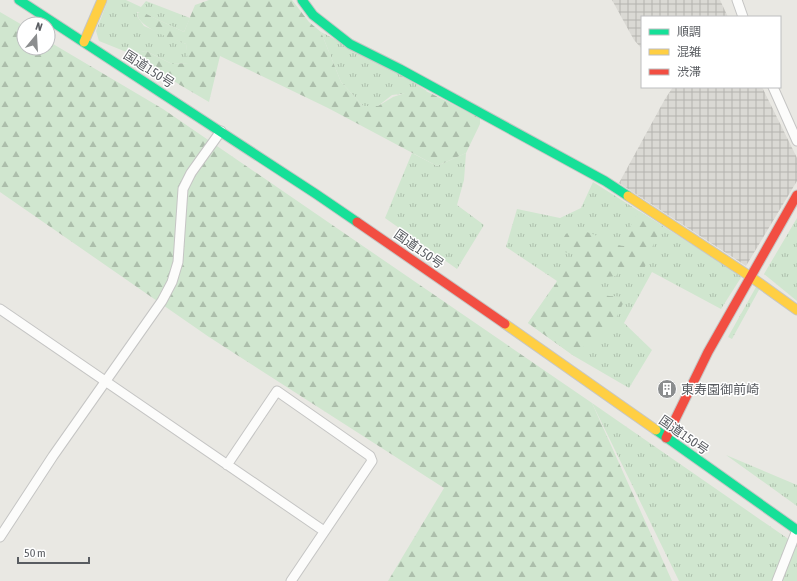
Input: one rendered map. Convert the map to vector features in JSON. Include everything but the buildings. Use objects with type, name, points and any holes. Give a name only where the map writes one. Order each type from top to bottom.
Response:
[{"type":"main road","name":"国道150号","points":[[18,0],[316,194],[797,530]]},
{"type":"main road","points":[[84,42],[102,0]]},
{"type":"main road","points":[[302,0],[313,15],[350,44],[407,73],[605,181],[751,277],[797,310]]},
{"type":"main road","points":[[666,438],[708,352],[797,195]]},
{"type":"street","points":[[737,0],[743,16]]},
{"type":"street","points":[[773,88],[797,141]]},
{"type":"street","points":[[0,537],[162,301],[172,282],[178,262],[180,206],[183,189],[191,173],[221,131]]},
{"type":"street","points":[[0,309],[324,531]]},
{"type":"street","points":[[227,465],[277,391],[370,456],[372,461],[291,581]]},
{"type":"street","points":[[777,581],[797,530]]},
{"type":"shaded area","points":[[612,0],[720,0],[728,16],[641,16],[641,48],[634,40]]},
{"type":"shaded area","points":[[672,88],[762,88],[797,158],[797,181],[746,266],[619,183]]},
{"type":"green space","points":[[108,0],[126,0],[141,7],[146,1],[190,18],[184,32],[148,15],[137,12],[137,16],[144,26],[186,44],[189,63],[172,64],[146,51],[136,53],[139,57],[99,41],[96,31]]},
{"type":"green space","points":[[209,0],[292,0],[309,22],[321,32],[341,82],[363,106],[378,106],[393,97],[420,88],[480,118],[480,124],[466,153],[437,166],[328,108],[220,56],[209,102],[180,85],[135,53],[146,51],[172,64],[188,63],[186,44],[165,36],[150,28],[143,23],[137,13],[142,12],[184,32],[195,5]]},
{"type":"green space","points":[[0,12],[16,21],[16,56],[56,56],[56,46],[163,109],[592,403],[672,581],[388,581],[444,488],[209,337],[0,192]]},
{"type":"green space","points":[[321,32],[389,67],[427,91],[392,95],[378,106],[363,106],[341,82]]},
{"type":"green space","points":[[412,153],[437,166],[466,153],[464,180],[457,205],[484,225],[457,269],[385,218]]},
{"type":"green space","points":[[593,182],[742,276],[721,309],[652,272],[624,323],[652,350],[629,388],[574,356],[528,323],[557,281],[506,247],[517,209],[560,218],[581,208]]},
{"type":"green space","points":[[639,211],[663,226],[649,253],[645,267],[622,267],[616,276],[588,279],[584,291],[609,296],[626,297],[611,329],[590,341],[574,356],[528,323],[575,255],[565,252],[560,244],[567,233],[573,230],[580,230],[624,246],[626,238],[630,232],[631,225]]},
{"type":"green space","points":[[797,218],[797,301],[764,274]]},
{"type":"green space","points":[[756,287],[760,288],[732,339],[728,337]]},
{"type":"green space","points":[[592,403],[797,545],[797,581],[679,581]]},
{"type":"green space","points":[[726,455],[797,485],[797,506]]},
{"type":"traffic: fast","points":[[19,0],[357,222]]},
{"type":"traffic: fast","points":[[302,0],[313,15],[350,44],[400,69],[605,181],[628,196]]},
{"type":"traffic: fast","points":[[656,430],[797,530]]},
{"type":"traffic: slow","points":[[84,42],[102,0]]},
{"type":"traffic: slow","points":[[628,196],[751,277],[797,310]]},
{"type":"traffic: slow","points":[[505,324],[656,430]]},
{"type":"traffic: jam","points":[[666,438],[708,352],[797,195]]},
{"type":"traffic: jam","points":[[357,222],[505,324]]},
{"type":"place","name":"東寿園御前崎","points":[[667,389]]}]
